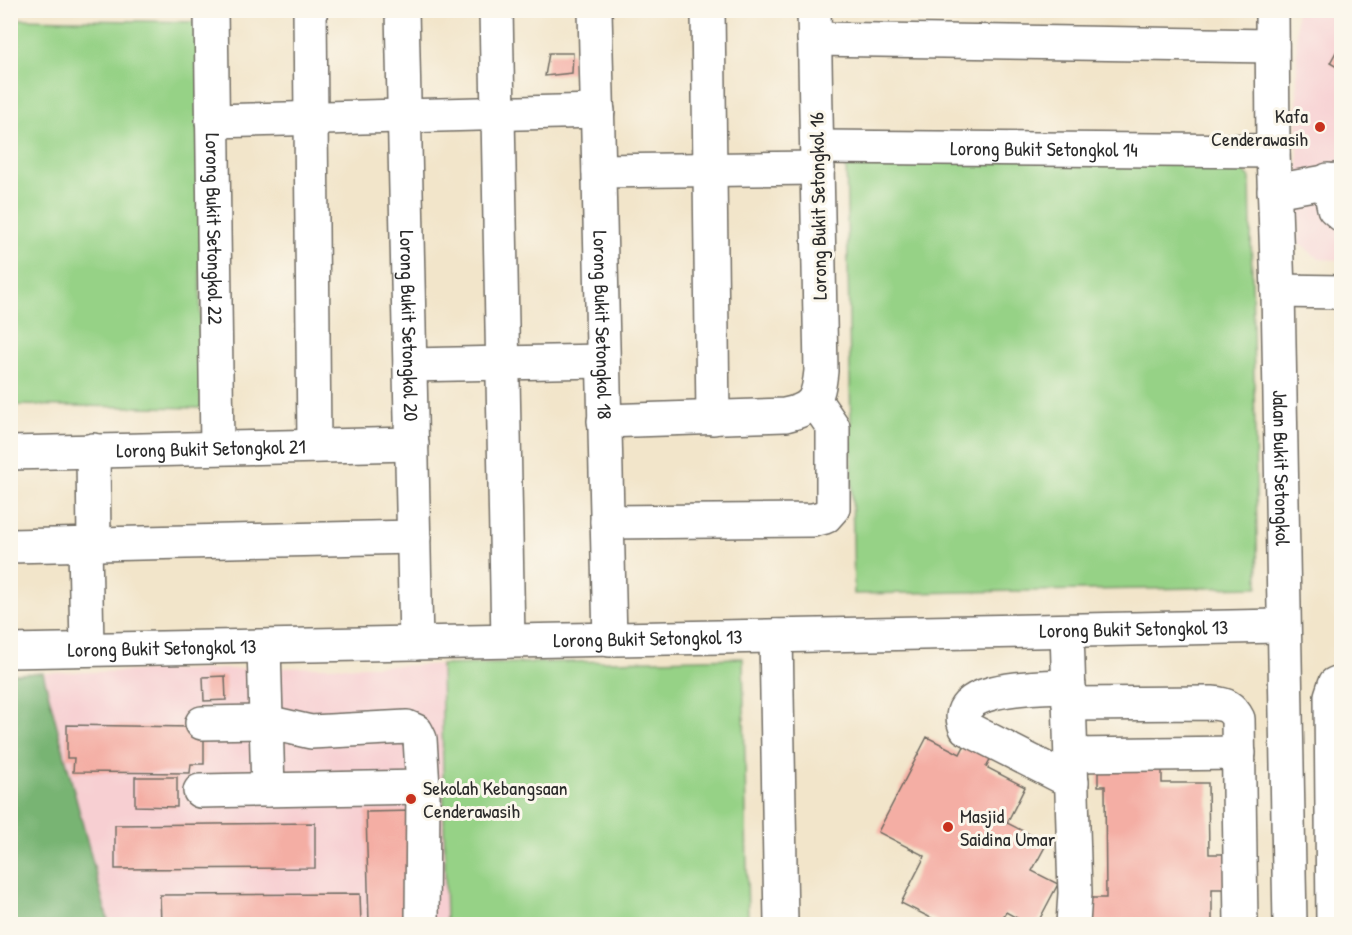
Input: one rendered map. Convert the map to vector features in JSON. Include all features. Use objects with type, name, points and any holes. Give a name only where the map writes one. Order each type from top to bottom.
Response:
[{"type":"street","name":"Lorong Bukit Setongkol 22","points":[[211,10],[217,447]]},
{"type":"street","points":[[310,10],[314,445]]},
{"type":"street","name":"Lorong Bukit Setongkol 20","points":[[402,10],[416,643]]},
{"type":"street","points":[[496,10],[508,642]]},
{"type":"street","name":"Lorong Bukit Setongkol 18","points":[[595,10],[610,640]]},
{"type":"street","points":[[708,10],[714,418]]},
{"type":"street","name":"Jalan Bukit Setongkol","points":[[1272,10],[1290,924]]},
{"type":"street","points":[[814,25],[1272,46]]},
{"type":"street","name":"Lorong Bukit Setongkol 16","points":[[814,25],[821,371],[814,401]]},
{"type":"street","points":[[212,122],[598,111]]},
{"type":"street","name":"Lorong Bukit Setongkol 14","points":[[599,171],[712,171],[818,158],[1273,151]]},
{"type":"street","points":[[1274,191],[1335,180],[1334,208],[1341,215]]},
{"type":"street","points":[[1278,291],[1341,292]]},
{"type":"street","points":[[410,365],[603,361]]},
{"type":"street","points":[[604,422],[785,415],[803,411],[814,401],[833,427],[833,508],[825,517],[813,520],[607,522]]},
{"type":"street","name":"Lorong Bukit Setongkol 21","points":[[10,453],[412,444]]},
{"type":"street","points":[[87,650],[93,450]]},
{"type":"street","points":[[10,546],[414,537]]},
{"type":"street","name":"Lorong Bukit Setongkol 13","points":[[10,651],[1283,626]]},
{"type":"street","points":[[1067,631],[1075,893],[1073,924]]},
{"type":"street","points":[[776,636],[781,924]]},
{"type":"street","points":[[264,647],[268,790]]},
{"type":"street","points":[[1336,908],[1337,794],[1331,696],[1335,684],[1341,681]]},
{"type":"street","points":[[1239,753],[1071,769],[966,728],[962,712],[969,703],[989,694],[1069,695],[1224,704],[1233,709],[1238,719],[1239,753],[1241,882],[1241,924]]},
{"type":"street","points":[[202,723],[267,722],[311,732],[408,727],[416,731],[420,739],[423,787],[422,924]]},
{"type":"street","points":[[200,791],[423,787]]},
{"type":"street","points":[[1287,794],[1337,794]]},
{"type":"street","points":[[1241,882],[1289,881]]},
{"type":"shaded area","name":"Kafa Cenderawasih","points":[[1296,11],[1341,11],[1341,260],[1319,259],[1299,243]]},
{"type":"shaded area","name":"Sekolah Kebangsaan Cenderawasih","points":[[743,658],[748,924],[109,924],[43,673]]},
{"type":"green space","points":[[12,19],[199,22],[201,408],[11,405]]},
{"type":"green space","points":[[846,156],[1227,156],[1250,178],[1258,587],[854,594]]},
{"type":"green space","points":[[743,658],[748,924],[446,924],[441,665]]},
{"type":"green space","points":[[43,673],[109,924],[11,924],[11,674]]},
{"type":"building","points":[[1342,41],[1342,70],[1330,63]]},
{"type":"building","points":[[549,53],[573,53],[572,73],[545,76]]},
{"type":"building","points":[[225,676],[226,700],[204,701],[203,677]]},
{"type":"building","points":[[67,725],[191,727],[191,736],[204,737],[204,764],[191,764],[190,773],[73,772],[74,758],[67,758]]},
{"type":"building","name":"Masjid Saidina Umar","points":[[970,735],[996,748],[986,767],[1025,787],[1007,823],[1047,843],[1032,871],[1058,884],[1037,924],[1014,924],[1017,918],[1006,912],[999,924],[943,924],[901,903],[925,856],[878,832],[927,737],[960,754]]},
{"type":"building","points":[[1162,760],[1162,783],[1208,783],[1209,854],[1235,854],[1235,889],[1212,889],[1212,924],[1089,924],[1088,898],[1106,898],[1105,786],[1098,786],[1098,761]]},
{"type":"building","points":[[135,777],[177,777],[177,807],[135,806]]},
{"type":"building","points":[[413,811],[416,924],[369,924],[366,812]]},
{"type":"building","points":[[315,823],[315,868],[115,869],[115,825]]},
{"type":"building","points":[[360,894],[361,924],[161,924],[160,895]]},
{"type":"place","name":"Kafa Cenderawasih","points":[[1320,127]]},
{"type":"place","name":"Sekolah Kebangsaan Cenderawasih","points":[[411,799]]},
{"type":"place","name":"Masjid Saidina Umar","points":[[948,827]]}]
